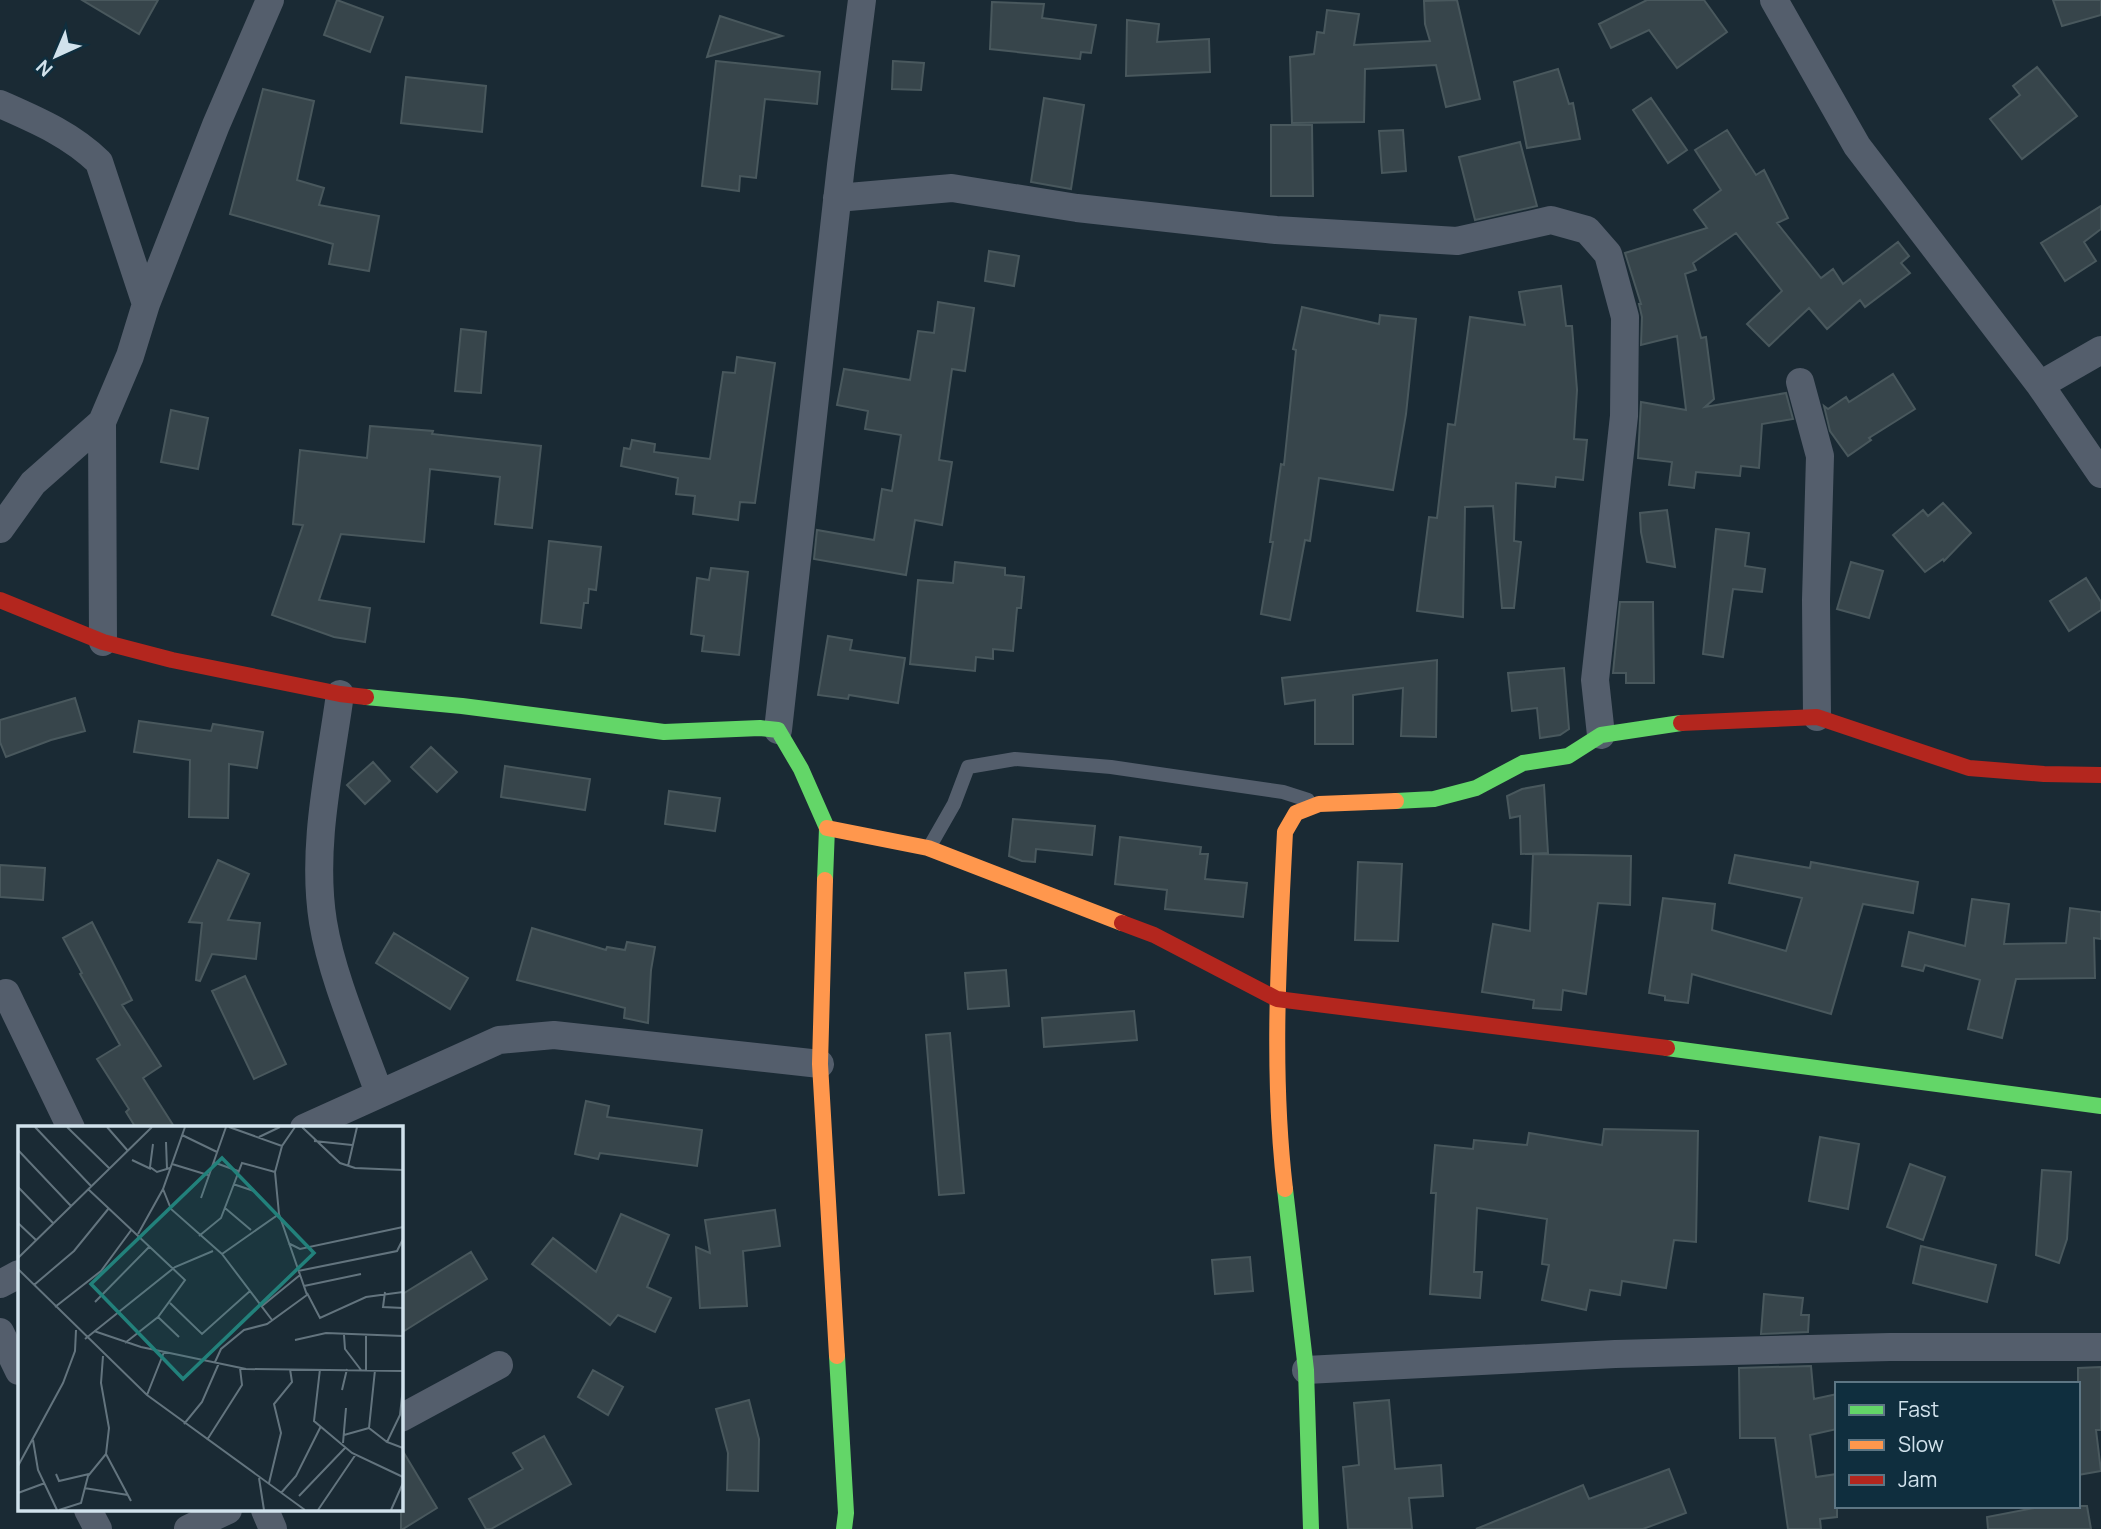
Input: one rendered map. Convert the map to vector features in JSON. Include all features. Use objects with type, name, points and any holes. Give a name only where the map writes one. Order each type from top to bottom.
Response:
[{"type":"street","points":[[103,642],[102,422],[130,356],[146,304],[216,125],[270,0]]},
{"type":"street","points":[[844,1529],[845,1500],[820,1064],[827,828],[800,769],[778,730],[837,198],[862,0]]},
{"type":"street","points":[[1774,0],[1857,146],[2040,385],[2101,474]]},
{"type":"street","points":[[0,104],[57,130],[82,146],[99,162],[146,304]]},
{"type":"street","points":[[837,198],[952,188],[1077,208],[1276,230],[1457,240],[1551,220],[1587,230],[1608,254],[1625,317],[1625,416],[1595,681],[1601,735]]},
{"type":"street","points":[[2040,385],[2101,350]]},
{"type":"street","points":[[1800,382],[1819,456],[1817,717]]},
{"type":"street","points":[[0,529],[33,483],[102,422]]},
{"type":"street","points":[[0,600],[103,642],[172,660],[340,694],[462,706],[664,732],[760,728],[778,730]]},
{"type":"street","points":[[340,694],[319,848],[323,922],[337,975],[379,1094]]},
{"type":"street","points":[[1311,1529],[1306,1370],[1280,1146],[1277,999],[1285,832],[1296,813],[1319,804],[1434,799],[1476,788],[1523,763],[1569,756],[1601,735],[1679,723],[1817,717],[1969,768],[2101,775]]},
{"type":"street","points":[[827,828],[928,848],[1154,936],[1277,999],[1480,1023],[2101,1106]]},
{"type":"street","points":[[6,993],[70,1126]]},
{"type":"street","points":[[308,1126],[499,1040],[554,1035],[820,1064]]},
{"type":"street","points":[[0,1284],[18,1275]]},
{"type":"street","points":[[0,1332],[18,1369]]},
{"type":"street","points":[[1306,1370],[1615,1353],[1890,1347],[2101,1347]]},
{"type":"street","points":[[402,1417],[499,1365]]},
{"type":"street","points":[[89,1512],[97,1529]]},
{"type":"street","points":[[188,1529],[224,1512]]},
{"type":"street","points":[[266,1512],[273,1529]]},
{"type":"lane","points":[[928,848],[954,804],[968,767],[1015,759],[1111,767],[1283,792],[1319,804]]},
{"type":"building","points":[[82,0],[158,0],[139,34]]},
{"type":"building","points":[[337,0],[383,17],[370,52],[324,35]]},
{"type":"building","points":[[1457,0],[1480,99],[1446,107],[1436,65],[1365,69],[1364,122],[1292,123],[1290,57],[1314,54],[1317,32],[1324,33],[1327,10],[1359,14],[1354,45],[1430,41],[1425,24],[1424,1]]},
{"type":"building","points":[[1647,0],[1704,0],[1727,32],[1677,68],[1649,30],[1611,48],[1599,24]]},
{"type":"building","points":[[2053,0],[2101,0],[2101,15],[2062,26]]},
{"type":"building","points":[[992,2],[1044,4],[1042,18],[1096,25],[1091,53],[1081,52],[1080,59],[990,49]]},
{"type":"building","points":[[720,16],[782,36],[707,57]]},
{"type":"building","points":[[1127,20],[1159,24],[1157,42],[1209,39],[1210,72],[1126,76]]},
{"type":"building","points":[[716,61],[820,72],[817,104],[765,99],[756,178],[740,176],[739,191],[702,186]]},
{"type":"building","points":[[893,61],[924,63],[921,90],[892,89]]},
{"type":"building","points":[[2037,67],[2077,116],[2022,159],[1990,119],[2020,95],[2013,86]]},
{"type":"building","points":[[1558,69],[1569,104],[1573,103],[1580,139],[1527,148],[1514,82]]},
{"type":"building","points":[[406,77],[486,86],[482,132],[401,123]]},
{"type":"building","points":[[263,89],[314,101],[297,180],[324,188],[319,205],[379,216],[369,271],[329,264],[333,244],[230,214]]},
{"type":"building","points":[[1044,98],[1084,105],[1071,189],[1031,182]]},
{"type":"building","points":[[1651,98],[1687,150],[1668,163],[1633,110]]},
{"type":"building","points":[[1271,125],[1312,125],[1313,196],[1271,196]]},
{"type":"building","points":[[1403,130],[1406,171],[1382,173],[1379,131]]},
{"type":"building","points":[[1727,130],[1756,175],[1764,170],[1788,218],[1777,223],[1821,278],[1833,269],[1843,284],[1898,242],[1909,256],[1901,263],[1910,273],[1865,307],[1860,300],[1827,329],[1809,308],[1769,346],[1747,324],[1782,291],[1736,233],[1693,263],[1696,270],[1685,274],[1701,338],[1706,337],[1714,399],[1705,407],[1786,393],[1793,419],[1762,424],[1759,468],[1741,466],[1740,476],[1696,472],[1694,488],[1669,485],[1672,462],[1638,458],[1641,402],[1686,410],[1677,336],[1641,345],[1641,304],[1625,253],[1707,228],[1694,210],[1721,190],[1695,150]]},
{"type":"building","points":[[1520,142],[1537,206],[1475,220],[1459,157]]},
{"type":"building","points":[[2101,206],[2101,229],[2084,242],[2096,261],[2065,281],[2041,243]]},
{"type":"building","points":[[989,251],[1019,256],[1014,286],[985,281]]},
{"type":"building","points":[[1561,286],[1566,326],[1572,326],[1577,390],[1574,439],[1587,440],[1583,480],[1556,477],[1555,487],[1516,483],[1514,541],[1521,542],[1514,608],[1502,608],[1493,506],[1465,507],[1463,617],[1417,611],[1429,517],[1437,518],[1448,424],[1455,425],[1470,317],[1525,325],[1519,292]]},
{"type":"building","points":[[938,302],[974,308],[965,371],[952,369],[939,460],[952,462],[942,525],[915,520],[906,575],[814,559],[817,530],[874,540],[882,489],[892,491],[901,435],[865,429],[868,411],[837,405],[844,369],[910,380],[918,331],[934,333]]},
{"type":"building","points":[[1302,307],[1379,324],[1380,315],[1416,319],[1406,414],[1393,490],[1319,478],[1310,541],[1305,540],[1290,620],[1261,614],[1273,542],[1270,542],[1281,464],[1284,465],[1296,350],[1293,349]]},
{"type":"building","points":[[461,329],[486,332],[481,393],[455,391]]},
{"type":"building","points":[[737,357],[775,363],[755,503],[740,502],[738,520],[693,514],[695,496],[676,494],[678,478],[621,466],[624,448],[630,449],[632,440],[655,444],[654,452],[710,459],[723,372],[735,373]]},
{"type":"building","points":[[1893,374],[1915,409],[1869,438],[1871,440],[1848,456],[1830,431],[1824,406],[1828,409],[1846,397],[1849,402]]},
{"type":"building","points":[[171,410],[208,418],[198,469],[161,462]]},
{"type":"building","points":[[370,426],[433,431],[432,434],[541,446],[532,528],[495,524],[500,477],[430,469],[424,542],[341,534],[319,600],[370,608],[365,642],[334,637],[272,615],[303,525],[293,524],[300,450],[367,458]]},
{"type":"building","points":[[1943,503],[1971,533],[1944,561],[1943,559],[1925,572],[1893,535],[1923,510],[1928,516]]},
{"type":"building","points":[[1667,510],[1675,567],[1647,562],[1641,532],[1640,513]]},
{"type":"building","points":[[1716,529],[1749,533],[1745,566],[1765,569],[1762,592],[1733,589],[1723,657],[1703,654]]},
{"type":"building","points":[[549,541],[601,547],[596,590],[589,589],[581,628],[541,623]]},
{"type":"building","points":[[955,562],[1005,568],[1005,575],[1024,577],[1021,608],[1017,608],[1013,651],[993,649],[993,659],[976,657],[975,671],[910,664],[918,580],[953,583]]},
{"type":"building","points":[[1851,562],[1883,571],[1869,618],[1837,609]]},
{"type":"building","points":[[711,568],[748,572],[739,655],[702,651],[704,636],[691,634],[697,578],[709,580]]},
{"type":"building","points":[[2086,578],[2101,602],[2101,610],[2069,631],[2050,601]]},
{"type":"building","points":[[1620,602],[1653,602],[1654,683],[1626,683],[1626,673],[1613,673]]},
{"type":"building","points":[[828,636],[852,640],[850,650],[905,658],[898,703],[849,695],[848,699],[818,695]]},
{"type":"building","points":[[1437,660],[1436,737],[1401,736],[1403,688],[1353,695],[1353,744],[1315,744],[1315,700],[1285,704],[1282,678]]},
{"type":"building","points":[[1564,668],[1569,729],[1560,735],[1540,738],[1537,708],[1512,711],[1508,673]]},
{"type":"building","points":[[75,698],[85,731],[6,757],[0,742],[0,720]]},
{"type":"building","points":[[139,721],[211,731],[213,724],[263,732],[257,768],[229,764],[228,818],[189,817],[190,760],[134,752]]},
{"type":"building","points":[[431,747],[457,772],[437,792],[411,767]]},
{"type":"building","points":[[373,762],[390,781],[365,804],[347,785]]},
{"type":"building","points":[[505,766],[590,779],[585,810],[501,797]]},
{"type":"building","points":[[1544,785],[1548,853],[1521,854],[1520,816],[1510,818],[1507,796],[1522,789]]},
{"type":"building","points":[[669,791],[720,798],[715,831],[665,824]]},
{"type":"building","points":[[1013,819],[1095,826],[1092,855],[1036,849],[1035,862],[1009,856]]},
{"type":"building","points":[[1120,837],[1201,847],[1200,854],[1208,854],[1205,879],[1247,883],[1243,917],[1165,909],[1167,890],[1115,884]]},
{"type":"building","points":[[1533,854],[1631,856],[1630,905],[1598,903],[1586,994],[1563,990],[1561,1010],[1533,1008],[1534,1000],[1482,992],[1493,924],[1530,931]]},
{"type":"building","points":[[1735,855],[1810,868],[1811,862],[1918,882],[1913,913],[1863,904],[1831,1014],[1692,974],[1688,1003],[1665,1000],[1665,996],[1649,993],[1663,898],[1715,904],[1712,930],[1786,951],[1802,898],[1729,883]]},
{"type":"building","points":[[218,860],[249,874],[228,920],[260,923],[256,959],[212,954],[200,981],[196,980],[202,923],[189,922]]},
{"type":"building","points":[[1358,862],[1402,864],[1398,941],[1355,940]]},
{"type":"building","points":[[0,865],[45,868],[43,900],[0,897]]},
{"type":"building","points":[[1972,899],[2009,904],[2004,944],[2066,943],[2070,908],[2101,912],[2101,939],[2094,938],[2095,978],[2016,979],[2002,1038],[1968,1029],[1980,980],[1925,965],[1923,971],[1902,966],[1909,932],[1965,946]]},
{"type":"building","points":[[92,922],[132,1000],[122,1005],[161,1066],[143,1078],[174,1126],[135,1126],[126,1112],[129,1109],[97,1059],[120,1045],[63,938]]},
{"type":"building","points":[[532,928],[606,950],[607,947],[625,950],[627,942],[655,947],[648,1023],[624,1018],[625,1008],[517,980]]},
{"type":"building","points":[[394,933],[468,978],[450,1009],[376,963]]},
{"type":"building","points":[[1006,970],[1009,1006],[968,1009],[965,973]]},
{"type":"building","points":[[245,976],[286,1064],[254,1079],[212,991]]},
{"type":"building","points":[[1134,1011],[1137,1040],[1044,1047],[1042,1018]]},
{"type":"building","points":[[950,1033],[964,1193],[939,1195],[926,1035]]},
{"type":"building","points":[[586,1101],[609,1106],[607,1117],[702,1130],[697,1166],[600,1153],[598,1159],[575,1154]]},
{"type":"building","points":[[1604,1129],[1698,1131],[1696,1242],[1674,1240],[1666,1288],[1622,1281],[1620,1295],[1590,1290],[1586,1310],[1542,1300],[1549,1265],[1542,1264],[1547,1219],[1477,1208],[1474,1272],[1482,1272],[1480,1298],[1430,1294],[1436,1193],[1431,1193],[1435,1145],[1473,1149],[1474,1140],[1527,1145],[1529,1133],[1602,1145]]},
{"type":"building","points":[[1820,1137],[1859,1144],[1848,1209],[1809,1201]]},
{"type":"building","points":[[1910,1164],[1945,1177],[1923,1240],[1887,1227]]},
{"type":"building","points":[[2042,1170],[2071,1172],[2067,1239],[2059,1263],[2036,1255]]},
{"type":"building","points":[[775,1210],[780,1246],[743,1251],[747,1306],[700,1308],[696,1247],[710,1253],[705,1220]]},
{"type":"building","points":[[621,1214],[669,1235],[647,1287],[671,1298],[655,1332],[618,1315],[610,1325],[532,1264],[553,1238],[596,1272]]},
{"type":"building","points":[[1921,1246],[1996,1265],[1987,1302],[1913,1283]]},
{"type":"building","points":[[471,1252],[487,1279],[402,1332],[402,1294]]},
{"type":"building","points":[[1250,1257],[1253,1291],[1215,1294],[1212,1260]]},
{"type":"building","points":[[1764,1294],[1803,1298],[1801,1315],[1809,1315],[1808,1332],[1761,1334]]},
{"type":"building","points":[[1811,1366],[1814,1399],[1835,1394],[1835,1429],[1810,1435],[1816,1477],[1835,1474],[1837,1517],[1820,1519],[1821,1529],[1788,1529],[1775,1438],[1740,1438],[1739,1368]]},
{"type":"building","points":[[2101,1367],[2101,1430],[2096,1430],[2101,1471],[2080,1475],[2080,1382],[2078,1368]]},
{"type":"building","points":[[593,1370],[623,1387],[608,1415],[578,1397]]},
{"type":"building","points":[[749,1400],[759,1439],[758,1491],[727,1490],[728,1453],[716,1409]]},
{"type":"building","points":[[1389,1400],[1395,1469],[1441,1465],[1443,1496],[1409,1498],[1412,1529],[1348,1529],[1343,1467],[1359,1465],[1354,1403]]},
{"type":"building","points":[[544,1436],[571,1484],[491,1529],[486,1529],[469,1499],[523,1469],[513,1453]]},
{"type":"building","points":[[402,1450],[437,1508],[401,1529],[402,1512]]},
{"type":"building","points":[[1669,1469],[1686,1513],[1643,1529],[1476,1529],[1583,1485],[1589,1499]]},
{"type":"building","points":[[2087,1506],[2091,1529],[1988,1529],[1987,1517],[2034,1508]]},
{"type":"traffic: fast","points":[[366,697],[462,706],[664,732],[760,728],[778,730],[801,769],[827,828],[825,880]]},
{"type":"traffic: fast","points":[[1396,801],[1434,799],[1476,788],[1523,763],[1568,756],[1601,735],[1681,723]]},
{"type":"traffic: fast","points":[[1667,1048],[2101,1106]]},
{"type":"traffic: fast","points":[[1285,1189],[1306,1370],[1311,1529]]},
{"type":"traffic: fast","points":[[837,1356],[846,1513],[844,1529]]},
{"type":"traffic: slow","points":[[1285,1189],[1277,1055],[1285,832],[1296,813],[1319,804],[1396,801]]},
{"type":"traffic: slow","points":[[827,828],[928,848],[1122,923]]},
{"type":"traffic: slow","points":[[825,880],[820,1064],[837,1356]]},
{"type":"traffic: jam","points":[[0,600],[103,642],[172,660],[366,697]]},
{"type":"traffic: jam","points":[[1681,723],[1817,717],[1969,768],[2101,775]]},
{"type":"traffic: jam","points":[[1122,923],[1154,935],[1277,999],[1667,1048]]}]
